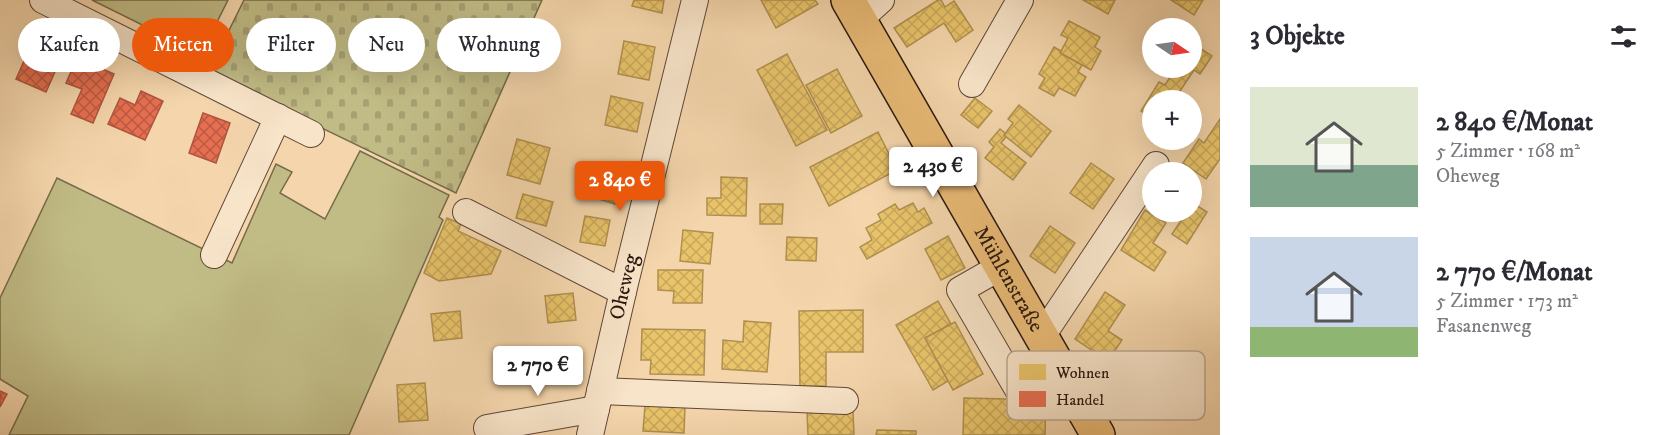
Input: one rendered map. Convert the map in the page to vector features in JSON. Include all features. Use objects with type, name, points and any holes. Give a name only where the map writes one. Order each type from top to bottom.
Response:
[{"type":"main road","name":"Mühlenstraße","points":[[862,6],[1002,266],[1051,351]]},
{"type":"main road","name":"Mühlenstraße","points":[[1090,420],[1098,435]]},
{"type":"street","points":[[44,0],[311,134]]},
{"type":"street","name":"Oheweg","points":[[590,435],[695,0]]},
{"type":"street","points":[[972,84],[1020,0]]},
{"type":"street","points":[[214,255],[278,117]]},
{"type":"street","points":[[1042,336],[1142,186]]},
{"type":"street","points":[[466,212],[623,292]]},
{"type":"street","points":[[1002,266],[960,290],[1007,371]]},
{"type":"street","points":[[487,428],[598,400],[845,401]]},
{"type":"green space","points":[[92,0],[228,0],[219,18],[132,18],[132,20]]},
{"type":"green space","points":[[244,0],[542,0],[534,18],[437,18],[437,72],[510,72],[456,193],[208,73],[234,72],[234,20]]},
{"type":"green space","points":[[360,151],[449,195],[439,217],[443,220],[349,435],[9,435],[28,396],[0,379],[0,298],[57,178],[232,263],[276,164],[292,172],[280,193],[325,219]]},
{"type":"building: Wohnen","points":[[634,0],[664,0],[662,13],[632,6]]},
{"type":"building: Wohnen","points":[[761,0],[815,0],[818,4],[776,28]]},
{"type":"building: Wohnen","points":[[941,0],[945,7],[954,1],[973,30],[956,42],[944,23],[907,47],[894,28]]},
{"type":"building: Wohnen","points":[[1083,0],[1115,0],[1108,14]]},
{"type":"building: Wohnen","points":[[1171,0],[1203,0],[1194,15]]},
{"type":"building: Wohnen","points":[[1069,21],[1100,37],[1095,47],[1101,51],[1091,70],[1060,53],[1068,38],[1061,35]]},
{"type":"building: Wohnen","points":[[624,41],[655,47],[649,80],[618,74]]},
{"type":"building: Wohnen","points":[[1054,47],[1061,51],[1060,53],[1082,65],[1078,72],[1086,77],[1075,96],[1059,88],[1054,96],[1039,88],[1045,78],[1039,74]]},
{"type":"building: Wohnen","points":[[1202,49],[1212,56],[1202,71]]},
{"type":"building: Wohnen","points":[[787,54],[827,130],[796,146],[757,70]]},
{"type":"building: Wohnen","points":[[837,69],[862,116],[831,133],[806,85]]},
{"type":"building: Wohnen","points":[[1170,78],[1189,78],[1181,90],[1154,90],[1159,82],[1165,85]]},
{"type":"building: Wohnen","points":[[611,96],[643,103],[637,132],[605,125]]},
{"type":"building: Wohnen","points":[[975,98],[992,111],[978,128],[961,115]]},
{"type":"building: Wohnen","points":[[1019,105],[1051,131],[1031,157],[1004,135],[1013,123],[1008,119]]},
{"type":"building: Wohnen","points":[[1220,119],[1220,159],[1206,179],[1202,176],[1202,162],[1184,162],[1192,150],[1202,150],[1202,141],[1204,143]]},
{"type":"building: Wohnen","points":[[1000,129],[1006,137],[1001,143],[1026,163],[1013,180],[985,158],[994,147],[989,142]]},
{"type":"building: Wohnen","points":[[878,132],[897,170],[829,206],[810,167]]},
{"type":"building: Wohnen","points":[[517,139],[550,148],[540,184],[507,175]]},
{"type":"building: Wohnen","points":[[1091,163],[1114,179],[1093,209],[1070,193]]},
{"type":"building: Wohnen","points":[[601,168],[624,175],[615,204],[592,197]]},
{"type":"building: Wohnen","points":[[721,177],[747,178],[746,216],[707,215],[707,198],[721,198]]},
{"type":"building: Wohnen","points":[[523,194],[553,202],[546,226],[516,218]]},
{"type":"building: Wohnen","points":[[913,203],[918,212],[924,208],[932,223],[867,259],[860,247],[872,240],[866,228],[881,220],[878,214],[895,204],[899,210]]},
{"type":"building: Wohnen","points":[[760,204],[783,204],[782,224],[760,224]]},
{"type":"building: Wohnen","points":[[1202,209],[1207,212],[1202,220]]},
{"type":"building: Wohnen","points":[[1142,215],[1142,222],[1166,223],[1153,243],[1166,252],[1154,271],[1121,250]]},
{"type":"building: Wohnen","points":[[585,216],[610,220],[605,246],[580,242]]},
{"type":"building: Wohnen","points":[[447,218],[461,224],[458,231],[501,251],[491,274],[439,281],[424,273]]},
{"type":"building: Wohnen","points":[[1180,222],[1201,222],[1187,244],[1172,234]]},
{"type":"building: Wohnen","points":[[1050,226],[1075,243],[1055,273],[1030,256]]},
{"type":"building: Wohnen","points":[[683,230],[713,233],[710,264],[680,261]]},
{"type":"building: Wohnen","points":[[948,236],[965,268],[941,280],[925,249]]},
{"type":"building: Wohnen","points":[[787,237],[817,238],[816,261],[786,260]]},
{"type":"building: Wohnen","points":[[658,270],[703,270],[702,303],[673,303],[674,291],[658,290]]},
{"type":"building: Wohnen","points":[[1105,292],[1125,305],[1108,331],[1122,340],[1115,351],[1093,351],[1075,339]]},
{"type":"building: Wohnen","points":[[573,293],[576,320],[548,323],[545,296]]},
{"type":"building: Wohnen","points":[[938,301],[951,324],[925,338],[948,381],[933,390],[896,325]]},
{"type":"building: Wohnen","points":[[863,310],[863,352],[826,352],[826,386],[800,386],[799,311]]},
{"type":"building: Wohnen","points":[[460,311],[462,338],[434,341],[431,314]]},
{"type":"building: Wohnen","points":[[744,321],[771,323],[767,372],[722,369],[723,340],[743,342]]},
{"type":"building: Wohnen","points":[[955,322],[983,374],[953,390],[925,338]]},
{"type":"building: Wohnen","points":[[642,329],[705,330],[704,375],[650,374],[651,360],[641,360]]},
{"type":"building: Wohnen","points":[[564,360],[567,381],[534,386],[531,365]]},
{"type":"building: Wohnen","points":[[425,383],[428,420],[399,422],[397,385]]},
{"type":"building: Wohnen","points":[[964,398],[1007,399],[1007,420],[1045,420],[1045,435],[963,435]]},
{"type":"building: Wohnen","points":[[645,405],[685,406],[684,433],[643,431]]},
{"type":"building: Wohnen","points":[[807,411],[853,412],[854,435],[808,435]]},
{"type":"building: Wohnen","points":[[877,430],[916,431],[916,435],[876,435]]},
{"type":"building: Handel","points":[[19,72],[55,72],[46,92],[16,79]]},
{"type":"building: Handel","points":[[71,72],[114,74],[93,123],[71,114],[82,89],[66,83]]},
{"type":"building: Handel","points":[[141,91],[163,101],[145,140],[108,124],[120,98],[135,105]]},
{"type":"building: Handel","points":[[203,113],[230,123],[216,163],[189,153]]},
{"type":"building: Handel","points":[[0,391],[7,394],[0,407]]}]
